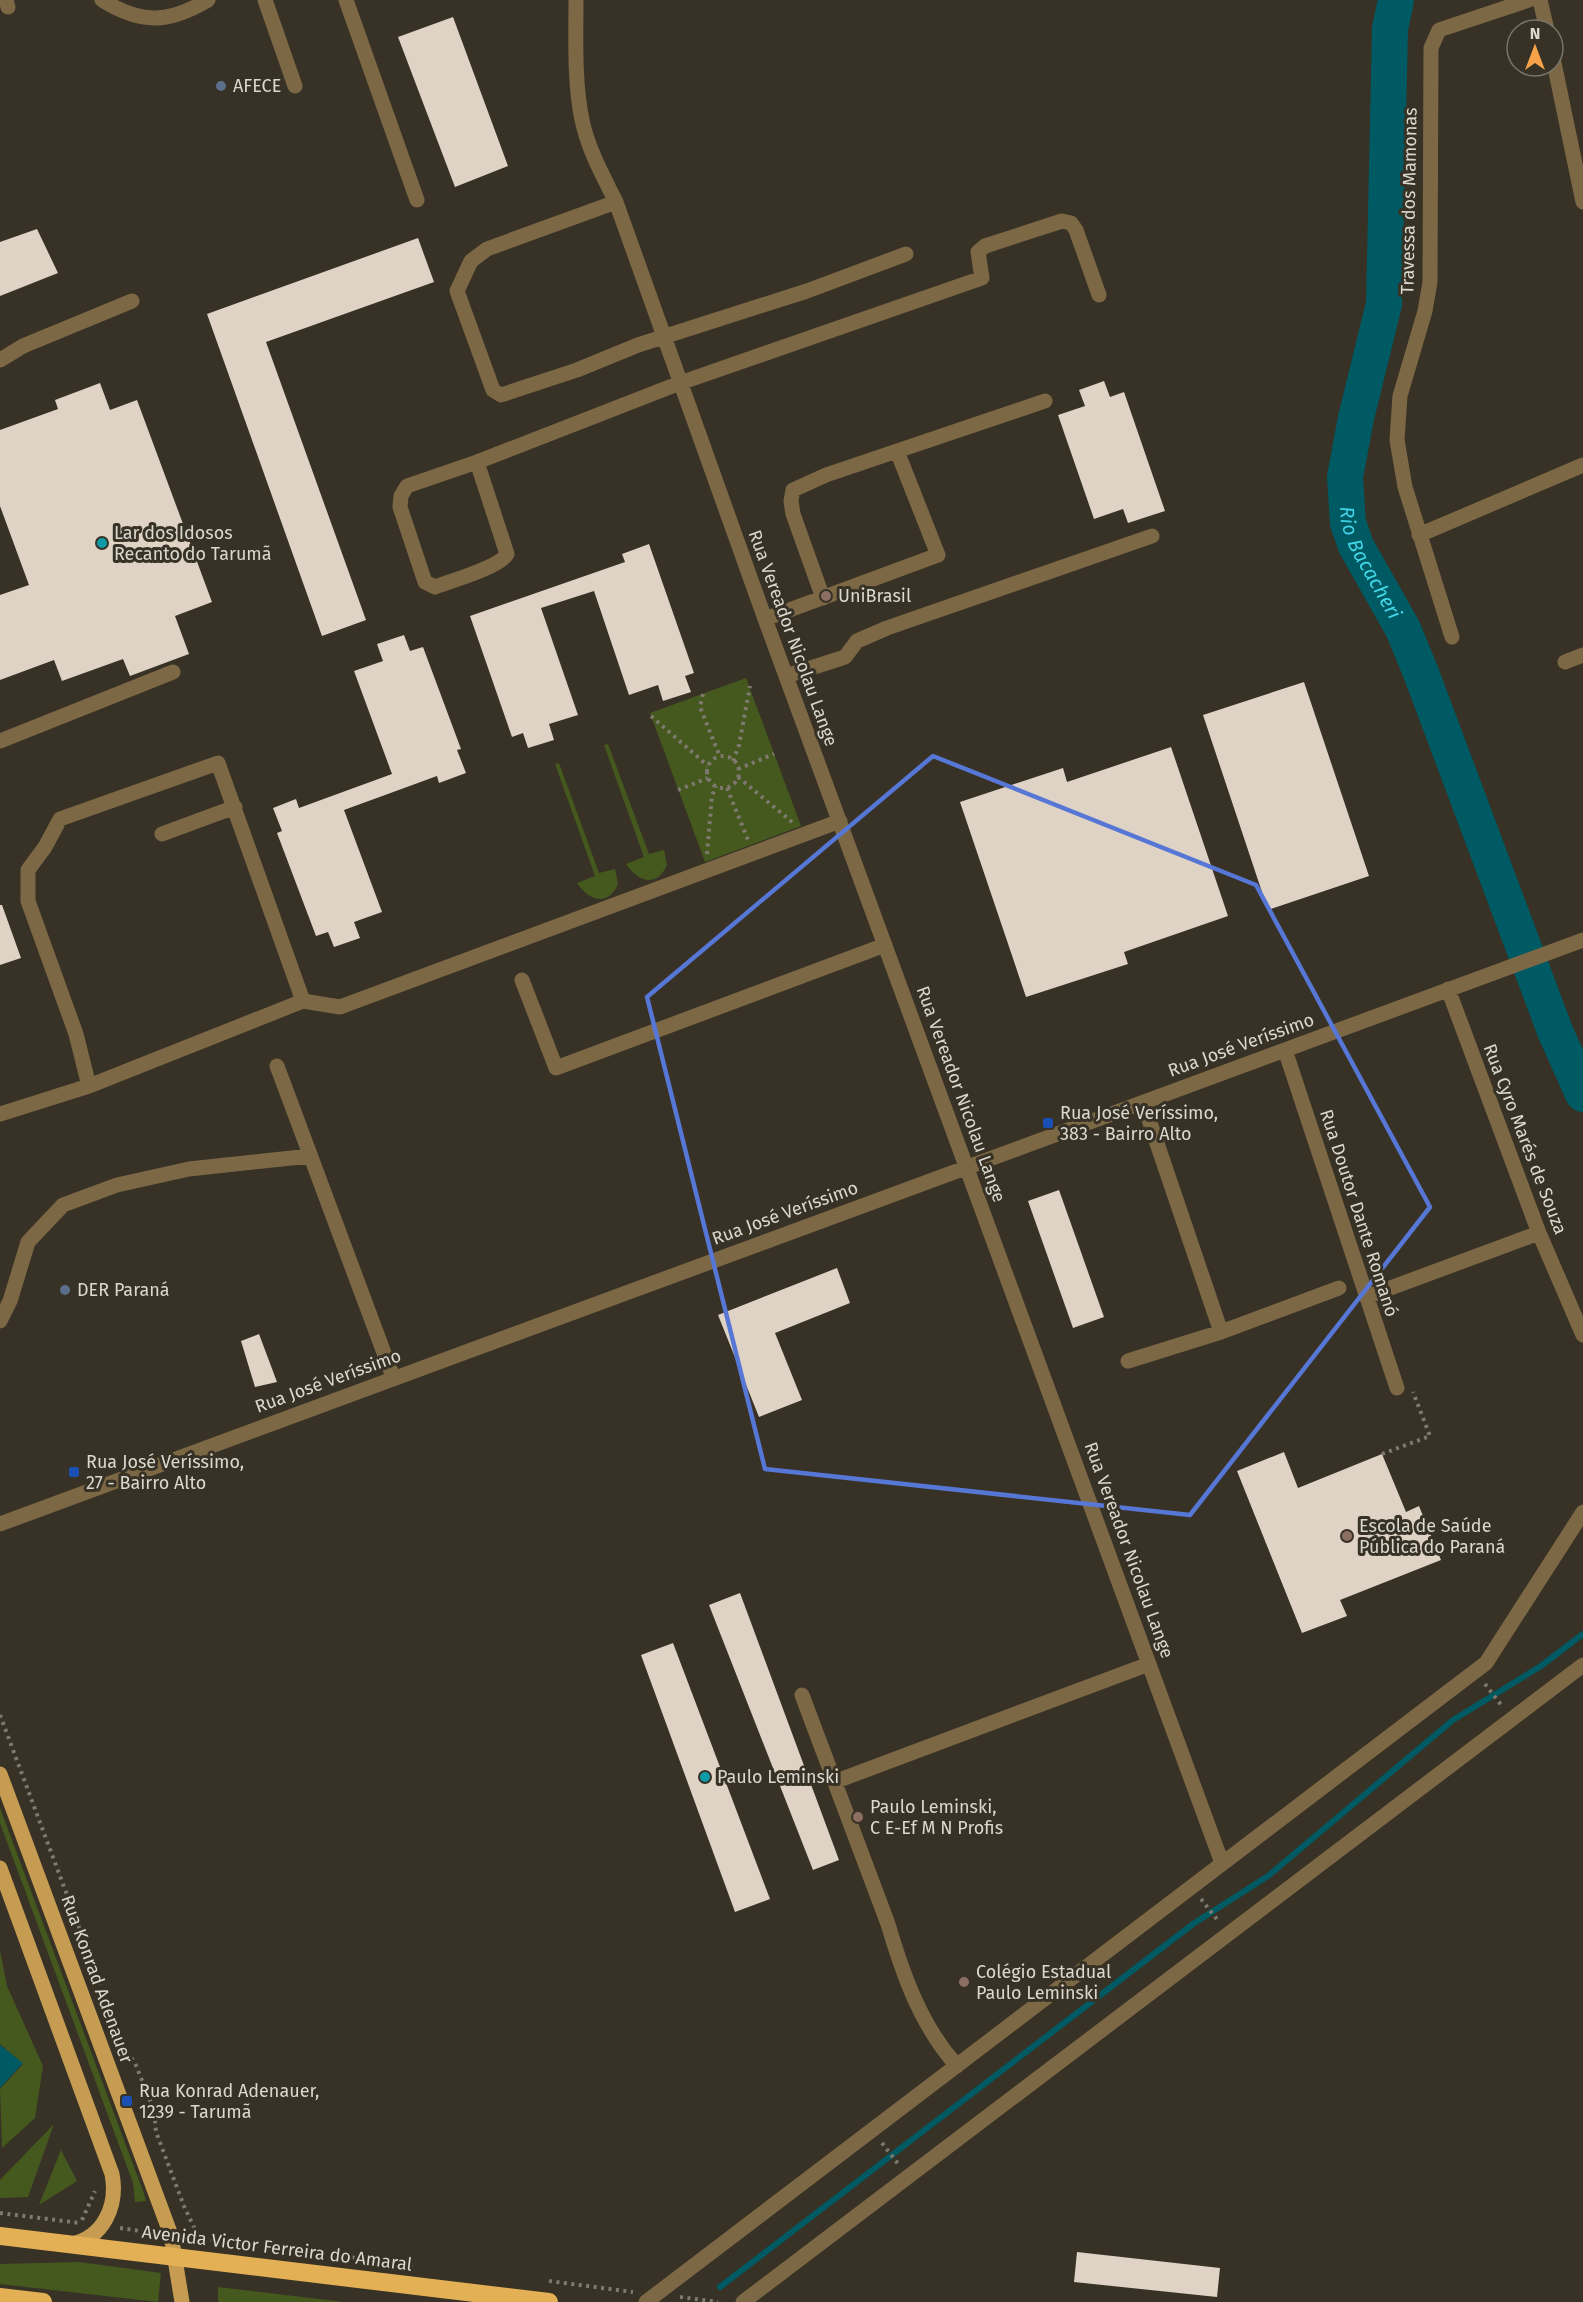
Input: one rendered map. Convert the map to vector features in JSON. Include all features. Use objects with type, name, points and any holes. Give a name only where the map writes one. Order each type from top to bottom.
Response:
[{"type":"highway","name":"Avenida Victor Ferreira do Amaral","points":[[0,2236],[549,2302]]},
{"type":"highway","points":[[0,2297],[43,2302]]},
{"type":"main road","name":"Rua Konrad Adenauer","points":[[0,1774],[171,2235],[182,2302]]},
{"type":"main road","points":[[0,1868],[114,2182],[111,2207],[102,2226],[84,2240],[66,2244]]},
{"type":"street","points":[[102,0],[119,11],[153,20],[185,14],[208,0]]},
{"type":"street","points":[[265,0],[296,86]]},
{"type":"street","points":[[346,0],[417,200]]},
{"type":"street","name":"Rua Vereador Nicolau Lange","points":[[576,0],[577,85],[582,122],[594,158],[616,202],[765,619],[1222,1863]]},
{"type":"street","name":"Travessa dos Mamonas","points":[[1452,637],[1419,535],[1400,466],[1397,417],[1400,396],[1425,311],[1430,282],[1431,48],[1439,30],[1529,0]]},
{"type":"street","points":[[1540,0],[1544,18]]},
{"type":"street","points":[[1557,78],[1583,202]]},
{"type":"street","points":[[616,202],[487,249],[471,261],[457,291],[485,375],[493,390],[501,395],[577,370],[638,345],[665,338],[906,254]]},
{"type":"street","points":[[477,462],[507,554],[504,560],[435,587],[430,586],[425,582],[400,507],[401,496],[407,486],[477,462],[680,383],[982,278],[978,252],[985,246],[1062,221],[1071,223],[1076,230],[1099,295]]},
{"type":"street","points":[[0,360],[23,346],[132,301]]},
{"type":"street","points":[[823,598],[793,514],[791,501],[793,490],[847,467],[1046,401]]},
{"type":"street","points":[[765,619],[939,555],[897,452]]},
{"type":"street","points":[[1419,535],[1583,465]]},
{"type":"street","points":[[786,676],[845,657],[857,641],[887,628],[1152,536]]},
{"type":"street","points":[[1565,662],[1583,655]]},
{"type":"street","points":[[0,741],[173,672]]},
{"type":"street","points":[[89,1086],[76,1034],[28,902],[28,870],[45,847],[60,819],[218,763],[303,1001]]},
{"type":"street","points":[[162,834],[235,807]]},
{"type":"street","points":[[0,1114],[35,1105],[89,1086],[303,1001],[340,1007],[842,827]]},
{"type":"street","name":"Rua José Veríssimo","points":[[0,1524],[1583,939]]},
{"type":"street","points":[[522,980],[556,1068],[885,945]]},
{"type":"street","name":"Rua Cyro Marés de Souza","points":[[1448,989],[1539,1233],[1583,1335]]},
{"type":"street","name":"Rua Doutor Dante Romanó","points":[[1285,1050],[1397,1388]]},
{"type":"street","points":[[276,1066],[393,1377]]},
{"type":"street","points":[[1143,1102],[1221,1332]]},
{"type":"street","points":[[0,1126],[35,1105]]},
{"type":"street","points":[[0,1321],[10,1301],[28,1242],[63,1205],[117,1185],[189,1169],[310,1156]]},
{"type":"street","points":[[1366,1297],[1539,1233]]},
{"type":"street","points":[[1128,1361],[1221,1332],[1339,1288]]},
{"type":"street","points":[[646,2302],[1486,1663],[1583,1512]]},
{"type":"street","points":[[834,1782],[1149,1664]]},
{"type":"street","points":[[743,2302],[1583,1665]]},
{"type":"street","points":[[802,1695],[888,1924],[898,1958],[924,2019],[942,2049],[957,2066]]},
{"type":"path","points":[[734,761],[720,757],[712,760],[708,766],[708,778],[716,786],[727,788],[734,784],[738,776],[738,769],[734,761],[750,686]]},
{"type":"path","points":[[703,694],[700,707],[720,757]]},
{"type":"path","points":[[651,716],[708,766]]},
{"type":"path","points":[[738,769],[774,754]]},
{"type":"path","points":[[738,776],[799,827]]},
{"type":"path","points":[[678,790],[708,778]]},
{"type":"path","points":[[707,861],[712,796],[716,786]]},
{"type":"path","points":[[727,788],[751,845]]},
{"type":"path","points":[[1382,1454],[1430,1436],[1412,1391]]},
{"type":"path","points":[[1475,1671],[1511,1718]]},
{"type":"path","points":[[0,1715],[124,2048],[135,2063],[154,2110],[156,2132],[184,2206],[200,2238]]},
{"type":"path","points":[[1192,1887],[1221,1924]]},
{"type":"path","points":[[872,2130],[901,2169]]},
{"type":"path","points":[[0,2213],[80,2223],[89,2208],[95,2184]]},
{"type":"path","points":[[115,2227],[161,2234]]},
{"type":"highlighted area","points":[[933,756],[1256,885],[1430,1207],[1190,1515],[765,1469],[647,997]]},
{"type":"green space","points":[[746,678],[801,826],[705,862],[650,713]]},
{"type":"green space","points":[[608,744],[649,854],[664,850],[667,865],[663,872],[653,880],[636,875],[626,864],[644,857],[604,745]]},
{"type":"green space","points":[[559,763],[599,873],[615,869],[618,884],[614,891],[604,899],[587,894],[577,883],[595,876],[555,764]]},
{"type":"green space","points":[[0,1808],[146,2201],[135,2202],[133,2183],[0,1823]]},
{"type":"green space","points":[[0,1951],[7,1986],[43,2066],[35,2118],[2,2148],[0,2089],[23,2064],[0,2044]]},
{"type":"green space","points":[[54,2124],[28,2197],[0,2198],[0,2180]]},
{"type":"green space","points":[[61,2150],[77,2181],[39,2205]]},
{"type":"green space","points":[[79,2262],[161,2273],[158,2302],[0,2284],[0,2264]]},
{"type":"green space","points":[[218,2287],[344,2302],[218,2302]]},
{"type":"water","points":[[0,2045],[23,2063],[0,2088]]},
{"type":"building","points":[[453,17],[508,166],[455,187],[398,37]]},
{"type":"building","points":[[37,229],[58,273],[0,296],[0,242]]},
{"type":"building","points":[[418,238],[434,282],[266,342],[366,620],[322,636],[207,314]]},
{"type":"building","points":[[1104,381],[1110,397],[1124,392],[1165,511],[1128,523],[1123,509],[1094,519],[1058,415],[1085,406],[1079,390]]},
{"type":"building","name":"Lar dos Idosos Recanto do Tarumã","points":[[100,383],[110,410],[137,400],[212,602],[175,616],[189,654],[130,676],[123,659],[62,681],[54,660],[0,680],[0,595],[29,585],[0,506],[0,430],[58,409],[55,400]]},
{"type":"building","points":[[649,544],[694,673],[685,676],[691,692],[663,701],[658,685],[629,695],[594,591],[541,608],[578,715],[549,724],[554,740],[528,748],[523,733],[512,737],[470,616],[625,562],[622,554]]},
{"type":"building","points":[[404,635],[410,651],[423,647],[461,749],[457,750],[466,773],[439,783],[437,776],[344,810],[382,912],[354,922],[360,938],[334,947],[328,932],[316,936],[277,833],[282,831],[273,808],[296,799],[299,808],[392,774],[354,671],[383,661],[377,644]]},
{"type":"building","points":[[1304,682],[1369,876],[1268,910],[1203,715]]},
{"type":"building","points":[[1171,747],[1228,916],[1124,952],[1128,964],[1026,997],[960,802],[1063,768],[1067,782]]},
{"type":"building","points":[[0,905],[2,905],[21,958],[0,965]]},
{"type":"building","points":[[1059,1190],[1104,1317],[1073,1328],[1028,1201]]},
{"type":"building","points":[[837,1268],[850,1303],[775,1333],[802,1400],[759,1417],[718,1315]]},
{"type":"building","points":[[259,1334],[277,1382],[255,1387],[241,1341]]},
{"type":"building","name":"Escola de Saúde Pública do Paraná","points":[[1284,1452],[1298,1488],[1382,1454],[1406,1512],[1419,1506],[1441,1560],[1340,1600],[1347,1616],[1302,1633],[1237,1471]]},
{"type":"building","name":"Paulo Leminski","points":[[740,1593],[839,1860],[813,1870],[709,1605]]},
{"type":"building","name":"Paulo Leminski","points":[[673,1643],[770,1899],[735,1912],[641,1655]]},
{"type":"building","points":[[1077,2252],[1220,2268],[1217,2297],[1074,2282]]},
{"type":"waterway","name":"Rio Bacacheri","points":[[1396,0],[1390,29],[1384,304],[1356,418],[1345,477],[1348,523],[1356,546],[1403,629],[1555,1031],[1583,1094]]},
{"type":"waterway","points":[[720,2287],[1193,1924],[1268,1876],[1453,1720],[1541,1666],[1583,1634]]},
{"type":"place","name":"AFECE","points":[[221,86]]},
{"type":"place","name":"Lar dos Idosos Recanto do Tarumã","points":[[102,543]]},
{"type":"place","name":"UniBrasil","points":[[826,596]]},
{"type":"place","name":"Rua José Veríssimo, 383 - Bairro Alto","points":[[1048,1123]]},
{"type":"place","name":"DER Paraná","points":[[65,1290]]},
{"type":"place","name":"Rua José Veríssimo, 27 - Bairro Alto","points":[[74,1472]]},
{"type":"place","name":"Escola de Saúde Pública do Paraná","points":[[1347,1536]]},
{"type":"place","name":"Paulo Leminski","points":[[705,1777]]},
{"type":"place","name":"Paulo Leminski, C E-Ef M N Profis","points":[[858,1817]]},
{"type":"place","name":"Colégio Estadual Paulo Leminski","points":[[964,1982]]},
{"type":"place","name":"Rua Konrad Adenauer, 1239 - Tarumã","points":[[127,2101]]}]
